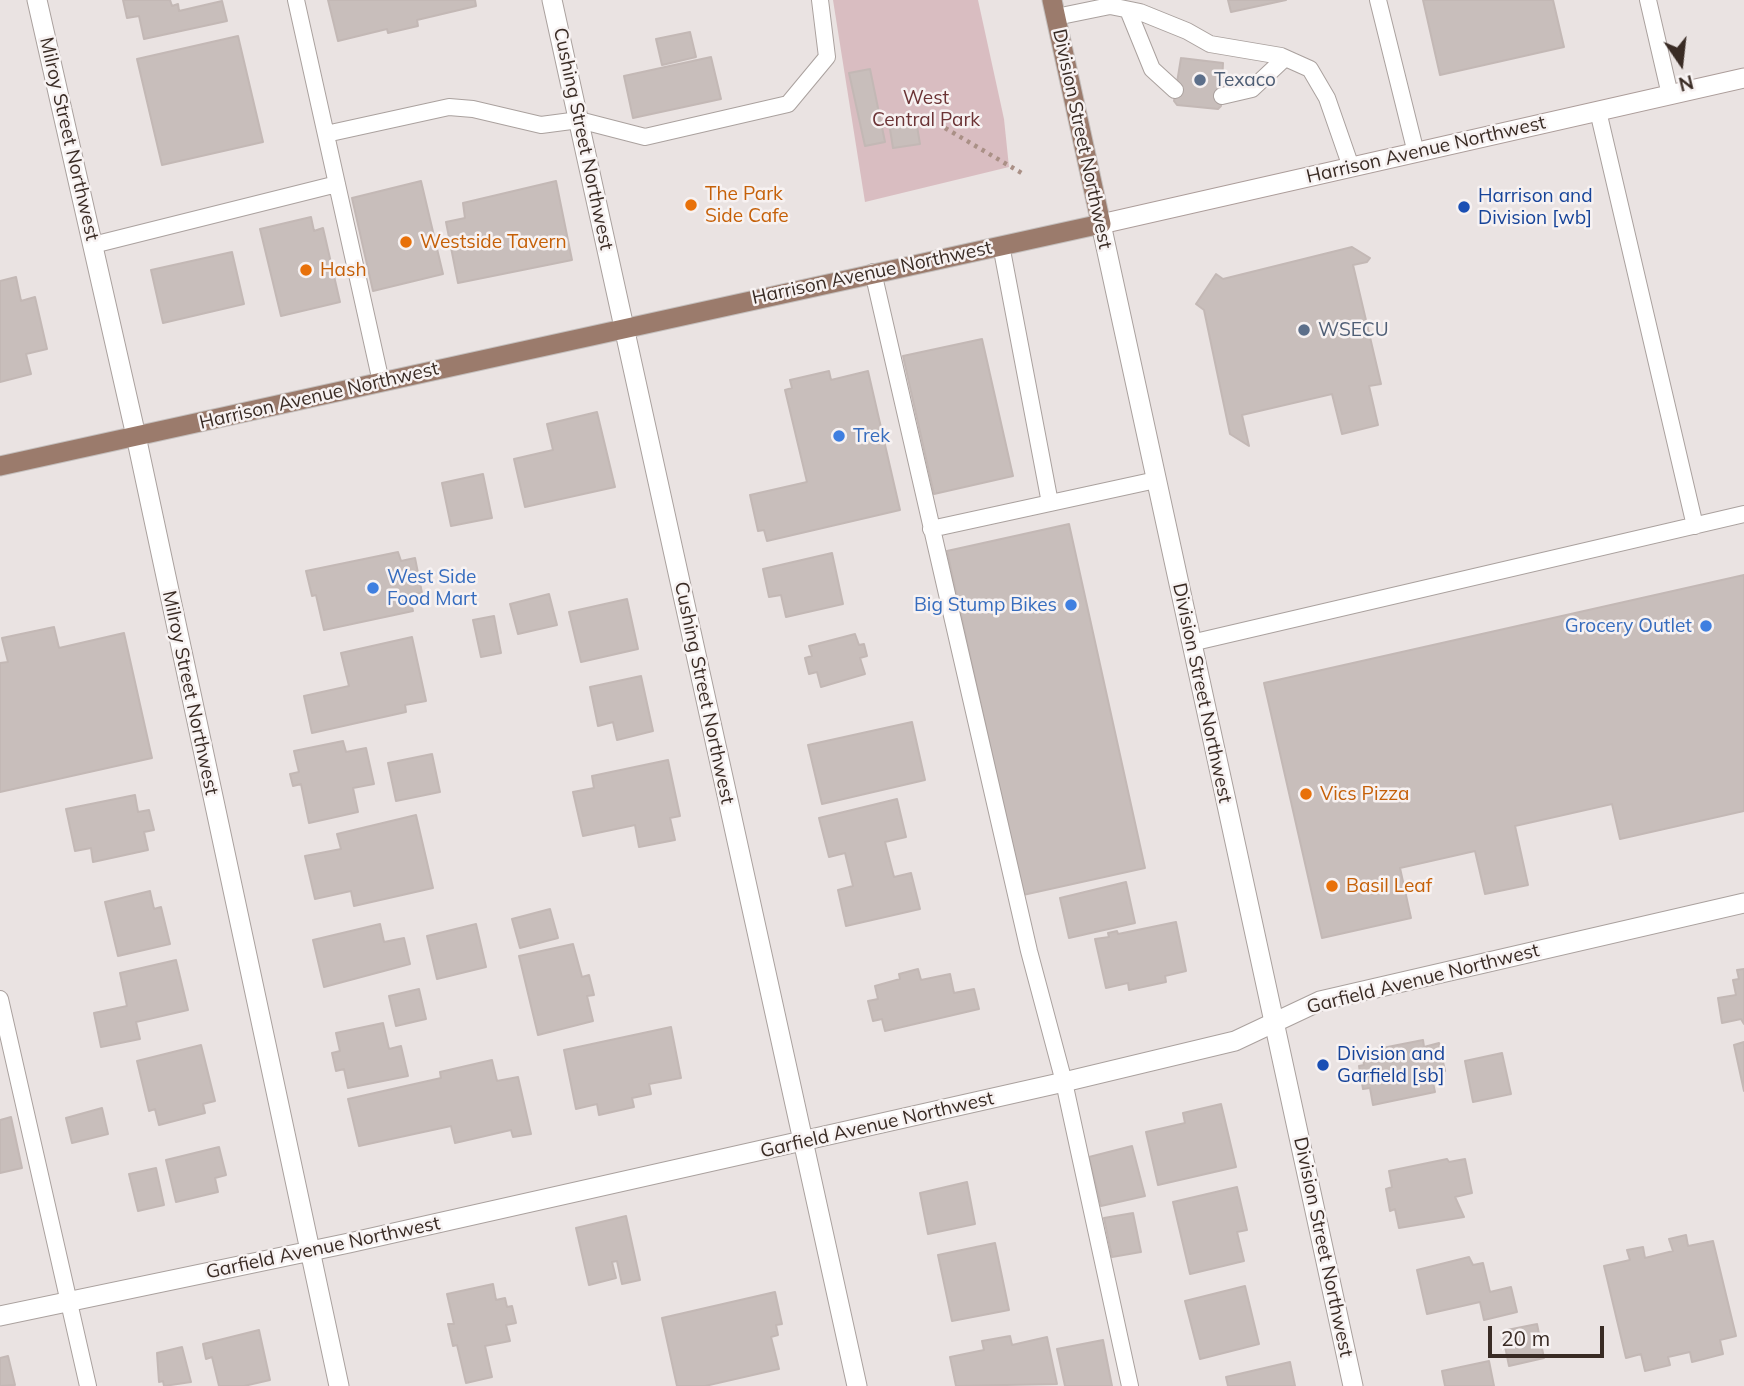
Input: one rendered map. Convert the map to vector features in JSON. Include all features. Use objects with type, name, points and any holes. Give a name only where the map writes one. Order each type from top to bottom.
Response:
[{"type":"main road","name":"Division Street Northwest","points":[[1054,8],[1101,224]]},
{"type":"main road","name":"Harrison Avenue Northwest","points":[[0,466],[1101,224]]},
{"type":"street","name":"Milroy Street Northwest","points":[[37,0],[136,436],[339,1386]]},
{"type":"street","name":"Cushing Street Northwest","points":[[552,0],[857,1386]]},
{"type":"street","name":"Harrison Avenue Northwest","points":[[1101,224],[1744,78]]},
{"type":"street","name":"Division Street Northwest","points":[[1101,224],[1353,1386]]},
{"type":"street","name":"Garfield Avenue Northwest","points":[[0,1316],[309,1252],[1064,1082],[1235,1041],[1320,1001],[1744,902]]},
{"type":"lane","points":[[296,0],[381,382]]},
{"type":"lane","points":[[326,134],[449,107],[473,109],[541,125],[579,120],[645,137],[788,104],[827,57],[820,0]]},
{"type":"lane","points":[[1378,0],[1416,153]]},
{"type":"lane","points":[[1648,0],[1670,95]]},
{"type":"lane","points":[[1054,8],[1110,6],[1128,10],[1187,31],[1210,44],[1285,58],[1310,69],[1327,98],[1351,167]]},
{"type":"lane","points":[[1128,10],[1152,69],[1175,90]]},
{"type":"lane","points":[[1222,96],[1252,89],[1285,58]]},
{"type":"lane","points":[[1598,111],[1695,526]]},
{"type":"lane","points":[[93,245],[337,184]]},
{"type":"lane","points":[[1000,245],[1050,503]]},
{"type":"lane","points":[[873,272],[1029,951],[1064,1082],[1130,1386]]},
{"type":"lane","points":[[931,529],[1156,480]]},
{"type":"lane","points":[[1191,643],[1744,514]]},
{"type":"lane","points":[[0,999],[88,1386]]},
{"type":"path","points":[[946,128],[1025,175]]},
{"type":"green space","name":"West Central Park","points":[[833,0],[978,0],[1004,119],[1009,167],[865,202]]},
{"type":"building","points":[[123,0],[170,0],[172,6],[178,4],[179,11],[222,1],[227,21],[144,39],[139,16],[127,18]]},
{"type":"building","points":[[328,0],[475,0],[476,6],[417,20],[418,26],[388,33],[387,29],[338,41]]},
{"type":"building","points":[[1228,0],[1286,0],[1231,12]]},
{"type":"building","points":[[1423,0],[1553,0],[1564,47],[1440,75]]},
{"type":"building","points":[[690,32],[696,57],[662,65],[656,39]]},
{"type":"building","points":[[238,36],[263,142],[162,165],[137,59]]},
{"type":"building","points":[[711,57],[721,99],[633,118],[624,76]]},
{"type":"building","points":[[1181,58],[1223,63],[1221,106],[1218,109],[1177,105],[1174,101]]},
{"type":"building","points":[[870,69],[885,142],[865,146],[849,73]]},
{"type":"building","points":[[916,120],[920,144],[893,148],[889,123]]},
{"type":"building","points":[[421,181],[443,274],[373,291],[352,198]]},
{"type":"building","points":[[556,181],[572,260],[458,283],[446,222],[465,218],[463,203]]},
{"type":"building","points":[[311,217],[314,231],[323,228],[340,302],[281,316],[260,229]]},
{"type":"building","points":[[1352,247],[1370,258],[1367,262],[1353,265],[1381,384],[1369,386],[1378,425],[1342,434],[1332,394],[1242,415],[1249,446],[1230,434],[1204,310],[1196,304],[1216,274],[1223,279]]},
{"type":"building","points":[[232,252],[244,304],[163,323],[151,270]]},
{"type":"building","points":[[16,277],[21,301],[35,297],[47,349],[26,354],[31,374],[0,382],[0,281]]},
{"type":"building","points":[[982,339],[1013,476],[934,494],[903,356]]},
{"type":"building","name":"Trek","points":[[829,371],[831,380],[868,371],[900,510],[767,541],[764,530],[758,531],[750,495],[807,482],[785,390],[792,388],[790,380]]},
{"type":"building","points":[[597,412],[615,487],[525,507],[514,459],[553,450],[547,424]]},
{"type":"building","points":[[483,474],[492,518],[451,526],[442,483]]},
{"type":"building","points":[[1069,524],[1145,868],[1023,895],[947,551]]},
{"type":"building","points":[[398,552],[401,561],[415,558],[422,593],[409,595],[413,611],[324,630],[316,595],[312,596],[306,571]]},
{"type":"building","points":[[832,553],[843,604],[786,617],[781,595],[769,597],[763,569]]},
{"type":"building","points":[[1744,575],[1744,811],[1620,839],[1612,804],[1515,826],[1528,885],[1485,894],[1475,851],[1400,868],[1411,918],[1322,938],[1264,683]]},
{"type":"building","points":[[549,594],[557,625],[518,634],[510,604]]},
{"type":"building","points":[[627,599],[638,649],[581,662],[569,612]]},
{"type":"building","points":[[494,616],[501,653],[481,657],[473,620]]},
{"type":"building","points":[[54,627],[59,648],[124,633],[152,758],[0,792],[0,663],[8,662],[2,638]]},
{"type":"building","points":[[855,634],[859,645],[864,644],[867,656],[860,658],[865,674],[821,687],[817,672],[809,674],[805,658],[812,656],[809,646]]},
{"type":"building","points":[[412,637],[426,701],[405,705],[406,712],[312,733],[304,696],[349,686],[341,653]]},
{"type":"building","points":[[641,676],[653,731],[617,740],[613,722],[598,726],[590,687]]},
{"type":"building","points":[[912,722],[925,780],[822,804],[808,745]]},
{"type":"building","points":[[343,741],[346,752],[366,748],[374,784],[353,788],[358,812],[309,823],[301,784],[293,786],[290,774],[299,772],[294,751]]},
{"type":"building","points":[[432,754],[440,792],[396,801],[388,763]]},
{"type":"building","points":[[668,760],[680,816],[670,818],[675,840],[639,847],[635,825],[583,836],[573,792],[594,788],[592,776]]},
{"type":"building","points":[[135,795],[138,812],[149,810],[154,830],[144,832],[148,850],[93,862],[91,848],[75,851],[66,809]]},
{"type":"building","points":[[897,799],[906,837],[885,842],[894,877],[911,873],[920,909],[846,926],[838,890],[853,886],[845,853],[829,857],[819,818]]},
{"type":"building","points":[[416,815],[433,888],[354,906],[351,891],[315,899],[305,856],[341,849],[337,834]]},
{"type":"building","points":[[1126,882],[1135,923],[1069,938],[1060,898]]},
{"type":"building","points":[[150,891],[154,909],[161,907],[170,944],[118,956],[105,902]]},
{"type":"building","points":[[550,909],[558,938],[520,948],[512,919]]},
{"type":"building","points":[[1176,922],[1186,971],[1165,976],[1166,982],[1129,990],[1128,983],[1106,988],[1095,939],[1109,937],[1108,933],[1117,931],[1118,934]]},
{"type":"building","points":[[380,924],[384,942],[404,938],[410,964],[324,987],[313,940]]},
{"type":"building","points":[[476,924],[486,967],[437,979],[427,936]]},
{"type":"building","points":[[573,944],[582,977],[589,975],[594,995],[587,996],[593,1021],[538,1035],[519,956]]},
{"type":"building","points":[[176,960],[188,1010],[136,1022],[140,1039],[101,1047],[94,1013],[127,1006],[120,973]]},
{"type":"building","points":[[918,969],[921,980],[950,974],[954,993],[974,989],[979,1009],[885,1031],[882,1019],[873,1021],[868,1001],[878,999],[875,986],[900,979],[899,974]]},
{"type":"building","points":[[1744,969],[1744,1024],[1741,1019],[1722,1023],[1718,998],[1736,995],[1733,980],[1739,979],[1737,970]]},
{"type":"building","points":[[419,989],[426,1019],[396,1026],[389,996]]},
{"type":"building","points":[[383,1023],[389,1049],[401,1046],[408,1076],[348,1088],[344,1069],[336,1071],[332,1053],[340,1051],[336,1033]]},
{"type":"building","points":[[671,1027],[681,1078],[649,1084],[651,1094],[632,1098],[634,1107],[599,1115],[597,1104],[576,1109],[564,1050]]},
{"type":"building","points":[[1423,1040],[1424,1047],[1439,1043],[1445,1071],[1431,1073],[1435,1092],[1373,1105],[1370,1088],[1363,1089],[1359,1066],[1364,1065],[1362,1052]]},
{"type":"building","points":[[1744,1042],[1744,1091],[1734,1045]]},
{"type":"building","points":[[201,1045],[215,1101],[203,1104],[205,1113],[159,1125],[155,1109],[149,1111],[137,1061]]},
{"type":"building","points":[[1502,1053],[1511,1094],[1473,1102],[1465,1061]]},
{"type":"building","points":[[492,1060],[497,1081],[518,1077],[531,1134],[513,1137],[511,1130],[455,1143],[451,1126],[359,1146],[348,1099],[441,1078],[440,1072]]},
{"type":"building","points":[[1221,1104],[1236,1167],[1158,1185],[1146,1132],[1185,1123],[1183,1113]]},
{"type":"building","points":[[102,1108],[108,1134],[72,1143],[66,1118]]},
{"type":"building","points":[[11,1117],[22,1168],[0,1173],[0,1120]]},
{"type":"building","points":[[1132,1146],[1145,1196],[1101,1206],[1089,1157]]},
{"type":"building","points":[[219,1147],[226,1175],[215,1178],[218,1192],[176,1202],[166,1160]]},
{"type":"building","points":[[1447,1159],[1449,1162],[1465,1159],[1472,1193],[1455,1197],[1464,1217],[1399,1228],[1395,1209],[1390,1211],[1386,1189],[1392,1187],[1389,1171]]},
{"type":"building","points":[[156,1168],[164,1205],[138,1211],[129,1174]]},
{"type":"building","points":[[967,1182],[975,1224],[928,1234],[920,1193]]},
{"type":"building","points":[[1237,1187],[1247,1230],[1237,1232],[1244,1261],[1190,1274],[1173,1202]]},
{"type":"building","points":[[1133,1213],[1141,1252],[1112,1257],[1104,1218]]},
{"type":"building","points":[[626,1216],[640,1280],[622,1284],[617,1261],[612,1262],[616,1278],[589,1285],[576,1228]]},
{"type":"building","points":[[1686,1235],[1688,1246],[1713,1241],[1736,1336],[1720,1340],[1723,1354],[1692,1362],[1690,1352],[1668,1357],[1670,1365],[1645,1371],[1641,1354],[1626,1358],[1604,1266],[1630,1260],[1627,1250],[1643,1247],[1645,1258],[1673,1251],[1669,1239]]},
{"type":"building","points":[[995,1243],[1009,1310],[952,1321],[938,1255]]},
{"type":"building","points":[[1469,1257],[1473,1265],[1483,1263],[1490,1292],[1511,1287],[1517,1312],[1484,1320],[1480,1302],[1427,1314],[1417,1270]]},
{"type":"building","points":[[493,1284],[496,1300],[505,1298],[507,1307],[512,1306],[516,1323],[506,1325],[510,1341],[485,1346],[492,1377],[466,1383],[457,1345],[453,1346],[448,1324],[454,1324],[447,1294]]},
{"type":"building","points":[[1245,1286],[1259,1344],[1200,1359],[1185,1301]]},
{"type":"building","points":[[775,1292],[782,1324],[776,1325],[778,1335],[771,1337],[779,1369],[705,1386],[677,1386],[662,1318]]},
{"type":"building","points":[[1537,1324],[1544,1358],[1509,1366],[1502,1331]]},
{"type":"building","points":[[259,1330],[270,1380],[244,1386],[219,1386],[212,1357],[206,1359],[203,1344]]},
{"type":"building","points":[[1010,1336],[1012,1345],[1047,1337],[1057,1384],[956,1386],[950,1357],[984,1350],[982,1341]]},
{"type":"building","points":[[1103,1340],[1112,1386],[1065,1386],[1057,1349]]},
{"type":"building","points":[[182,1347],[191,1382],[164,1386],[163,1381],[159,1382],[157,1353]]},
{"type":"building","points":[[8,1356],[15,1385],[0,1386],[0,1358]]},
{"type":"building","points":[[1489,1361],[1494,1386],[1445,1386],[1442,1371]]},
{"type":"building","points":[[1290,1362],[1295,1386],[1228,1386],[1226,1377]]},
{"type":"place","name":"Texaco","points":[[1200,80]]},
{"type":"place","name":"The Park Side Cafe","points":[[691,205]]},
{"type":"place","name":"Harrison and Division [wb]","points":[[1464,207]]},
{"type":"place","name":"Westside Tavern","points":[[406,242]]},
{"type":"place","name":"Hash","points":[[306,270]]},
{"type":"place","name":"WSECU","points":[[1304,330]]},
{"type":"place","name":"Trek","points":[[839,436]]},
{"type":"place","name":"West Side Food Mart","points":[[373,588]]},
{"type":"place","name":"Big Stump Bikes","points":[[1071,605]]},
{"type":"place","name":"Grocery Outlet","points":[[1706,626]]},
{"type":"place","name":"Vics Pizza","points":[[1306,794]]},
{"type":"place","name":"Basil Leaf","points":[[1332,886]]},
{"type":"place","name":"Division and Garfield [sb]","points":[[1323,1065]]}]
